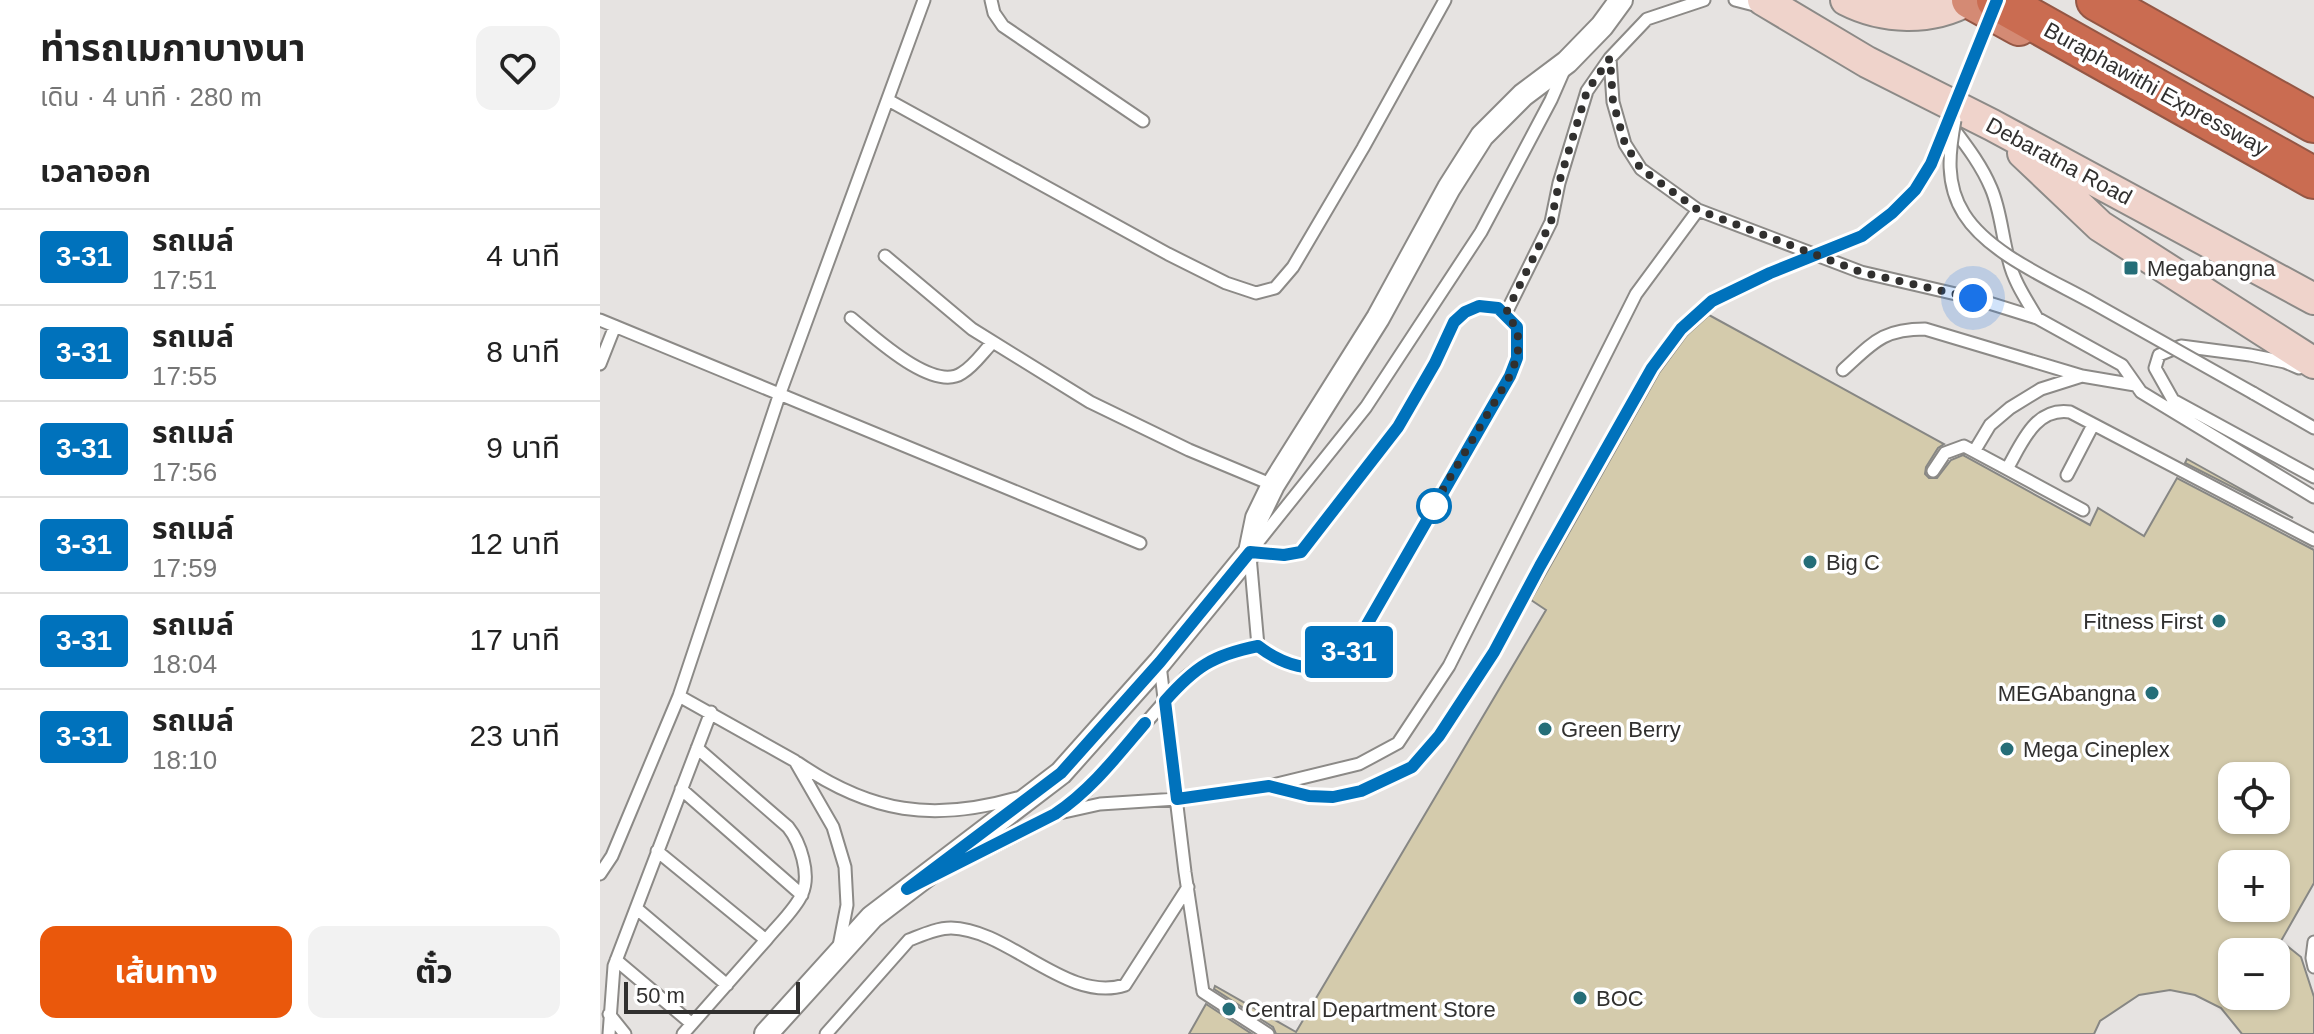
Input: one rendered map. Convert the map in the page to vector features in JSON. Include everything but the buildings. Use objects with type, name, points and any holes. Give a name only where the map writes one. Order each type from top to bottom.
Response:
[{"type":"highway","points":[[1969,0],[2314,192]]},
{"type":"highway","name":"Buraphawithi Expressway","points":[[1997,0],[2314,178]]},
{"type":"highway","points":[[2097,0],[2314,122]]},
{"type":"highway","points":[[2136,0],[2314,100]]},
{"type":"main road","name":"Debaratna Road","points":[[1763,0],[1927,93],[2314,299]]},
{"type":"main road","points":[[1846,0],[1880,13],[1902,15],[1947,10],[1969,0]]},
{"type":"main road","points":[[1992,125],[2100,226],[2314,363]]},
{"type":"street","points":[[766,1034],[872,917],[1038,792],[1078,756],[1160,662],[1250,552],[1257,518],[1273,485],[1378,318],[1449,188],[1482,136],[1523,95],[1567,62],[1602,26],[1621,0]]},
{"type":"lane","points":[[600,874],[612,856],[679,696],[780,393],[924,0]]},
{"type":"lane","points":[[991,0],[994,13],[1003,26],[1143,121]]},
{"type":"lane","points":[[888,100],[1168,254],[1226,283],[1256,293],[1275,288],[1293,267],[1445,0]]},
{"type":"lane","points":[[1506,313],[1551,222],[1559,183],[1587,91],[1610,58],[1647,19],[1704,0]]},
{"type":"lane","points":[[1735,0],[1789,15]]},
{"type":"lane","points":[[1269,786],[1309,796],[1333,797],[1361,791],[1412,767],[1439,736],[1494,652],[1652,368],[1681,329],[1712,301],[1762,276],[1862,236],[1915,190],[1931,164],[1997,0]]},
{"type":"lane","points":[[1610,58],[1613,102],[1625,144],[1641,169],[1698,210],[1861,272],[1973,298],[2037,318],[2122,365],[2141,392],[2314,497]]},
{"type":"lane","points":[[1250,552],[1284,555],[1301,552],[1398,427],[1435,363],[1454,322],[1465,312],[1479,306],[1498,308],[1506,313],[1517,327],[1519,340],[1517,358],[1510,376],[1361,635],[1343,660],[1321,668],[1301,667],[1272,657],[1258,646],[1250,552],[1366,407],[1481,232],[1551,100],[1567,62]]},
{"type":"lane","points":[[1927,93],[1973,154],[1991,188],[2008,260],[2017,285],[2037,318]]},
{"type":"lane","points":[[1960,95],[1949,151],[1949,176],[1962,212],[1980,234],[2018,261],[2314,428]]},
{"type":"lane","points":[[1055,814],[1100,804],[1177,799],[1269,786],[1359,764],[1398,743],[1449,666],[1636,294],[1698,210]]},
{"type":"lane","points":[[885,256],[972,329],[1090,402],[1189,450],[1273,485]]},
{"type":"lane","points":[[851,318],[907,363],[948,377],[961,375],[993,342]]},
{"type":"lane","points":[[600,320],[1140,543]]},
{"type":"lane","points":[[600,364],[615,326]]},
{"type":"lane","points":[[1843,370],[1883,335],[1905,329],[1925,329],[2082,376],[2135,385]]},
{"type":"lane","points":[[2314,374],[2285,362],[2181,346],[2159,355],[2155,368],[2173,400],[2314,477]]},
{"type":"lane","points":[[1975,450],[1990,425],[2010,408],[2041,389],[2082,376]]},
{"type":"lane","points":[[2007,469],[2030,430],[2043,415],[2058,410],[2070,412],[2314,540]]},
{"type":"lane","points":[[2067,475],[2093,425]]},
{"type":"lane","points":[[1933,471],[1945,453],[1964,446],[2083,510]]},
{"type":"lane","points":[[907,889],[1055,814],[1087,790],[1199,666],[1227,652],[1258,646]]},
{"type":"lane","points":[[1160,662],[1203,992],[1268,1034]]},
{"type":"lane","points":[[679,696],[817,776],[857,795],[904,810],[945,812],[985,807],[1038,792]]},
{"type":"lane","points":[[609,1034],[616,960],[711,712]]},
{"type":"lane","points":[[683,1034],[802,895],[805,872],[795,836],[788,827],[697,748]]},
{"type":"lane","points":[[795,761],[833,827],[845,867],[847,905],[837,955]]},
{"type":"lane","points":[[681,789],[802,895]]},
{"type":"lane","points":[[657,851],[766,940]]},
{"type":"lane","points":[[826,1034],[909,940],[950,928],[975,933],[1065,977],[1095,988],[1111,989],[1125,985],[1188,887]]},
{"type":"lane","points":[[636,908],[727,985]]},
{"type":"lane","points":[[2314,942],[2314,967]]},
{"type":"lane","points":[[616,960],[692,1024]]},
{"type":"lane","points":[[609,1014],[625,1034]]},
{"type":"bus line","name":"3-31","points":[[1145,723],[1073,802],[907,889],[1061,773],[1160,662],[1250,552],[1284,555],[1301,552],[1398,427],[1435,363],[1454,322],[1465,312],[1479,306],[1489,306],[1506,313],[1517,327],[1517,358],[1510,376],[1361,635],[1343,660],[1321,668],[1301,667],[1272,657],[1258,646],[1227,652],[1199,666],[1165,701],[1177,799],[1269,786],[1309,796],[1333,797],[1361,791],[1412,767],[1439,736],[1494,652],[1652,368],[1681,329],[1712,301],[1748,282],[1862,236],[1915,190],[1931,164],[1997,0]]},
{"type":"place","name":"Megabangna","points":[[2131,268]]},
{"type":"place","name":"Big C","points":[[1810,562]]},
{"type":"place","name":"Fitness First","points":[[2219,621]]},
{"type":"place","name":"MEGAbangna","points":[[2152,693]]},
{"type":"place","name":"Green Berry","points":[[1545,729]]},
{"type":"place","name":"Mega Cineplex","points":[[2007,749]]},
{"type":"place","name":"BOC","points":[[1580,998]]},
{"type":"place","name":"Central Department Store","points":[[1229,1009]]},
{"type":"route","points":[[1434,506],[1431,510],[1510,376],[1517,358],[1519,340],[1517,327],[1506,313],[1551,222],[1559,183],[1587,91],[1610,58],[1613,102],[1625,144],[1641,169],[1698,210],[1861,272],[1973,298]]}]
